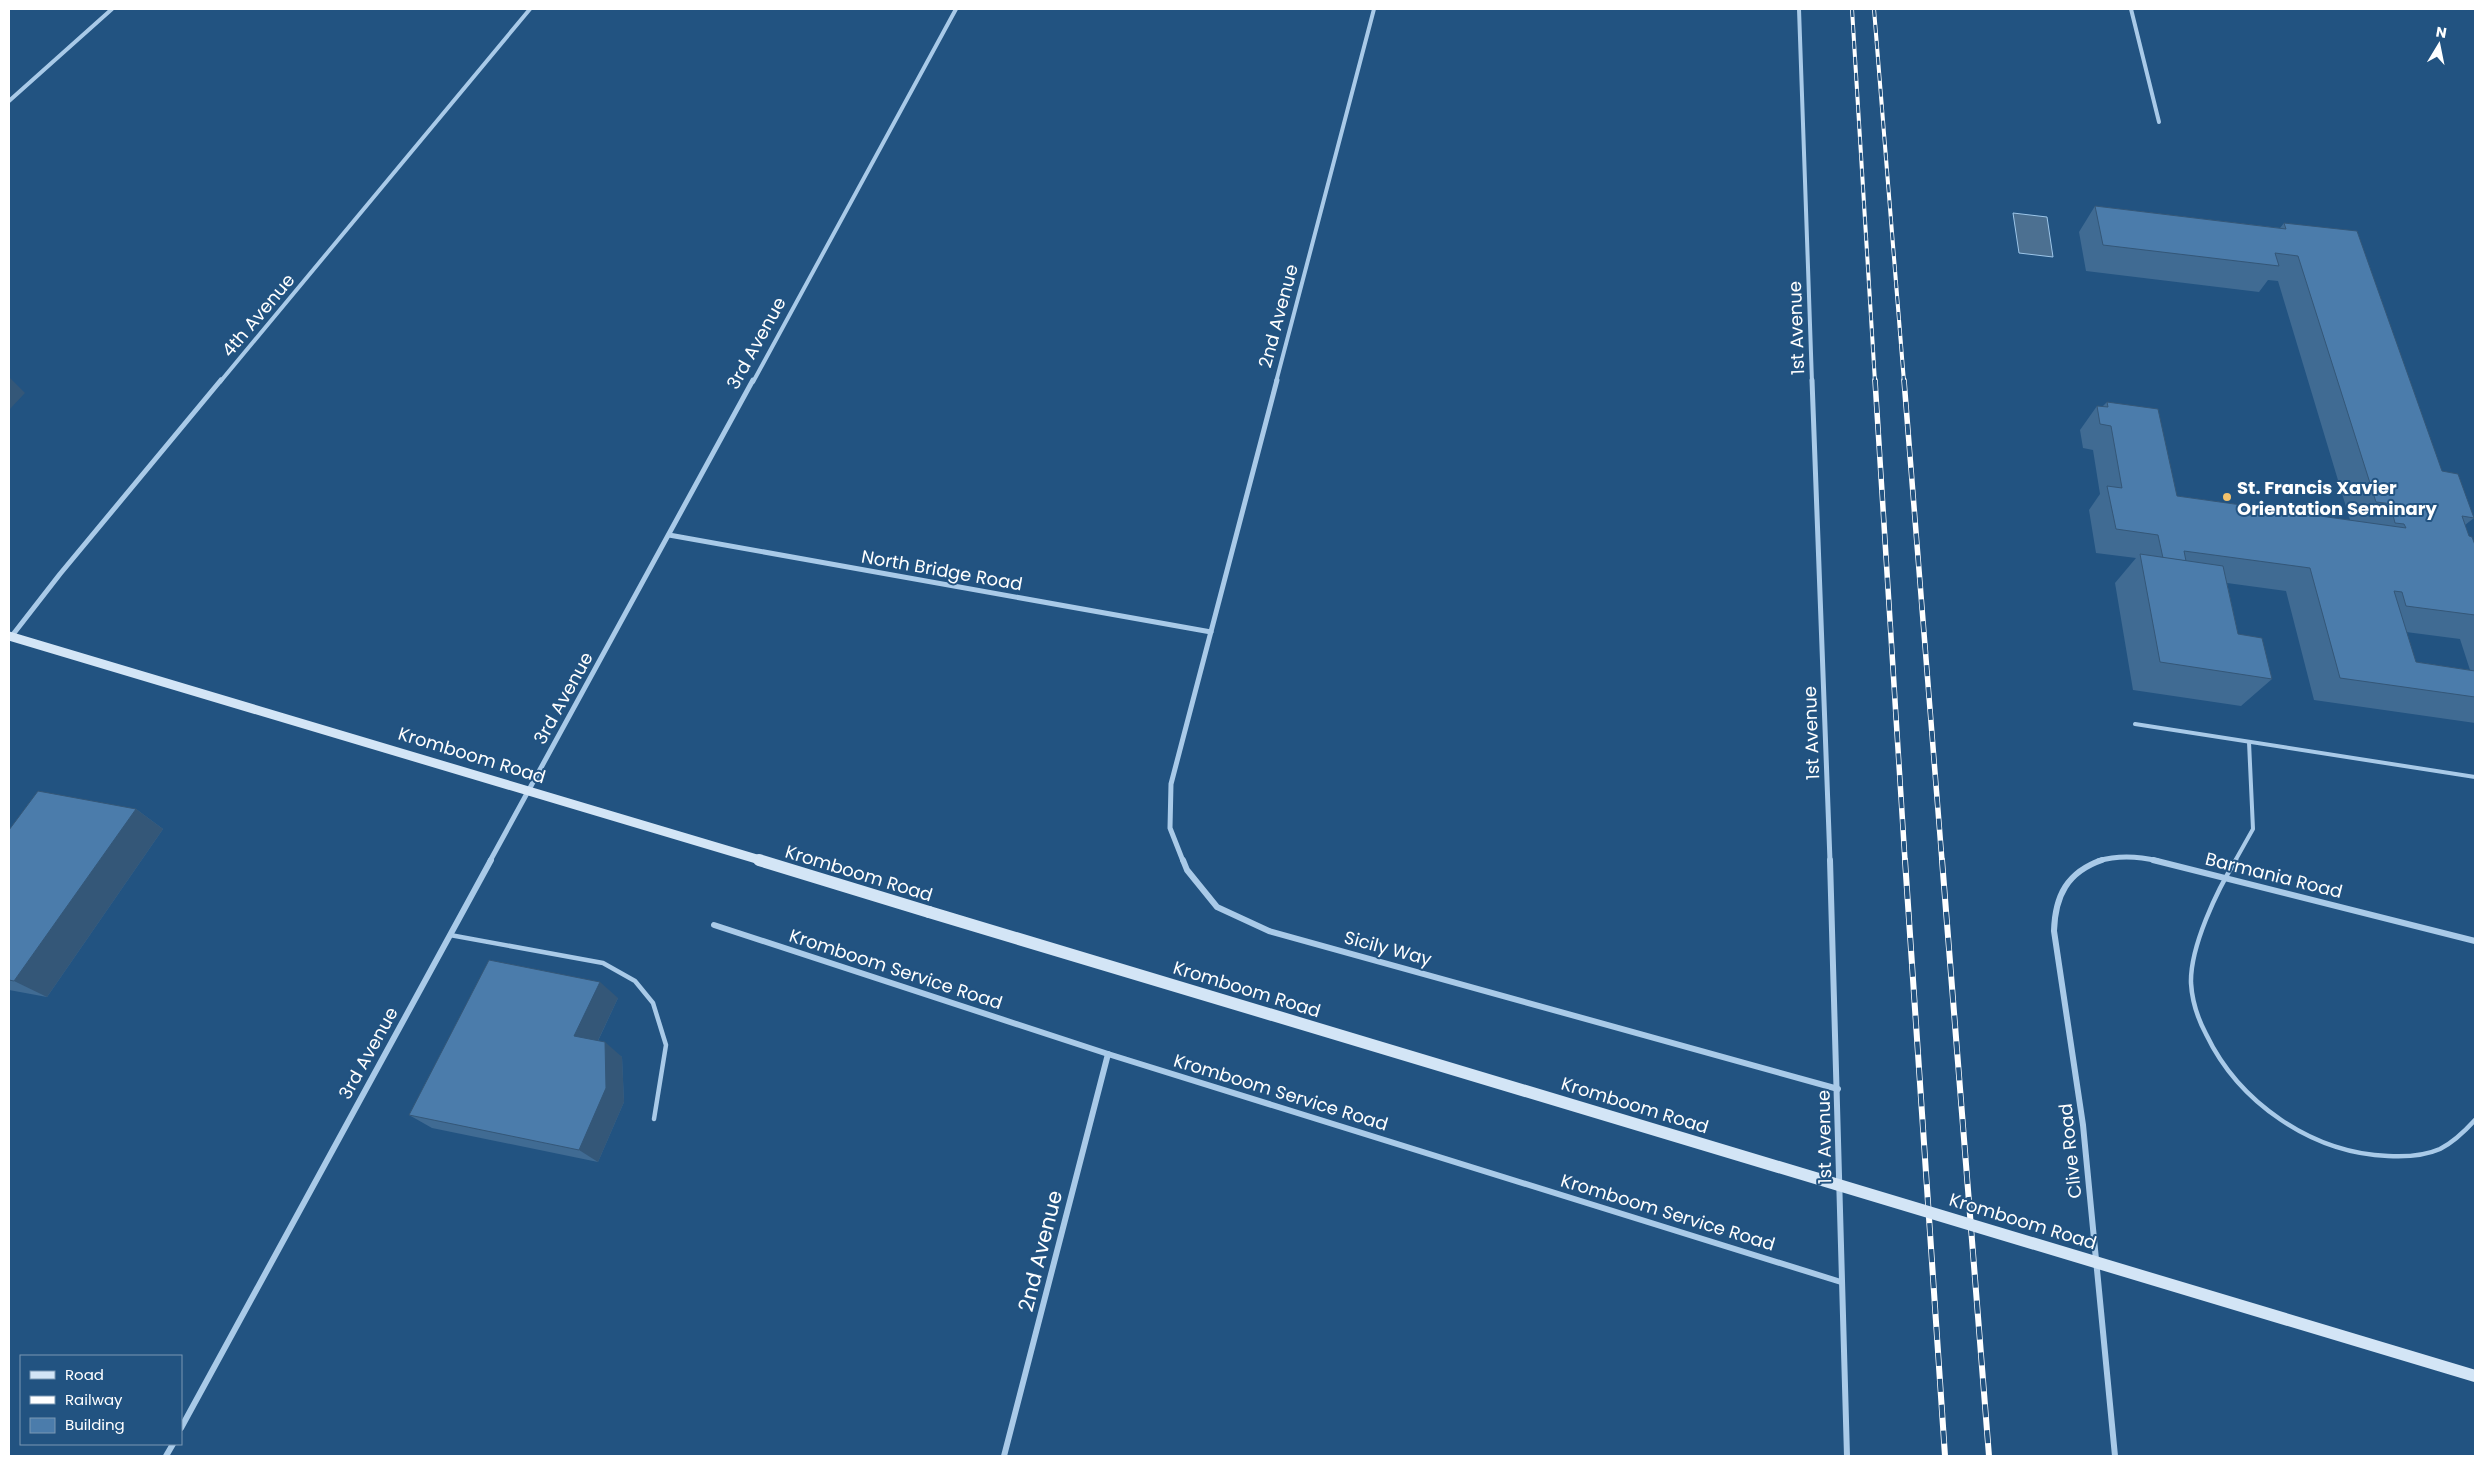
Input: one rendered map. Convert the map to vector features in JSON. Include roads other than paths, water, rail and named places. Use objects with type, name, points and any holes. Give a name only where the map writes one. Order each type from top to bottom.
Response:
[{"type":"street","points":[[9,101],[112,9]]},
{"type":"street","name":"4th Avenue","points":[[10,638],[72,559],[530,9]]},
{"type":"street","name":"3rd Avenue","points":[[182,1426],[508,826],[530,790],[956,9]]},
{"type":"street","name":"2nd Avenue","points":[[1211,632],[1374,9]]},
{"type":"street","name":"1st Avenue","points":[[1799,9],[1838,1088],[1841,1282],[1847,1456]]},
{"type":"street","points":[[2131,9],[2159,122]]},
{"type":"street","name":"North Bridge Road","points":[[669,535],[1211,632]]},
{"type":"street","name":"Sicily Way","points":[[1211,632],[1171,784],[1170,828],[1187,870],[1218,907],[1269,931],[1838,1088]]},
{"type":"street","name":"Kromboom Road","points":[[10,638],[530,790],[929,912],[2475,1376]]},
{"type":"street","name":"Barmania Road","points":[[2070,878],[2085,867],[2109,856],[2141,857],[2475,941]]},
{"type":"street","name":"Clive Road","points":[[2070,878],[2056,898],[2053,913],[2054,931],[2083,1125],[2115,1456]]},
{"type":"street","name":"Kromboom Service Road","points":[[714,925],[1108,1054],[1841,1282]]},
{"type":"street","name":"2nd Avenue","points":[[1004,1456],[1108,1054]]},
{"type":"street","points":[[166,1456],[172,1445]]},
{"type":"lane","points":[[2135,724],[2475,777]]},
{"type":"lane","points":[[2249,742],[2253,829],[2226,878],[2193,959],[2191,984],[2195,1011],[2207,1039],[2225,1067],[2248,1094],[2278,1118],[2321,1142],[2355,1154],[2387,1158],[2417,1156],[2443,1148],[2462,1134],[2475,1120]]},
{"type":"lane","points":[[450,935],[602,963],[636,981],[653,1003],[666,1045],[654,1119]]},
{"type":"water","points":[[2013,213],[2047,217],[2053,257],[2019,253]]},
{"type":"railway","points":[[1852,9],[1875,382]]},
{"type":"railway","points":[[1874,9],[1904,382]]},
{"type":"railway","points":[[1875,380],[1905,861]]},
{"type":"railway","points":[[1904,380],[1942,861]]},
{"type":"railway","points":[[1905,860],[1945,1456]]},
{"type":"railway","points":[[1942,860],[1989,1456]]},
{"type":"place","name":"St. Francis Xavier Orientation Seminary","points":[[2227,497]]}]
